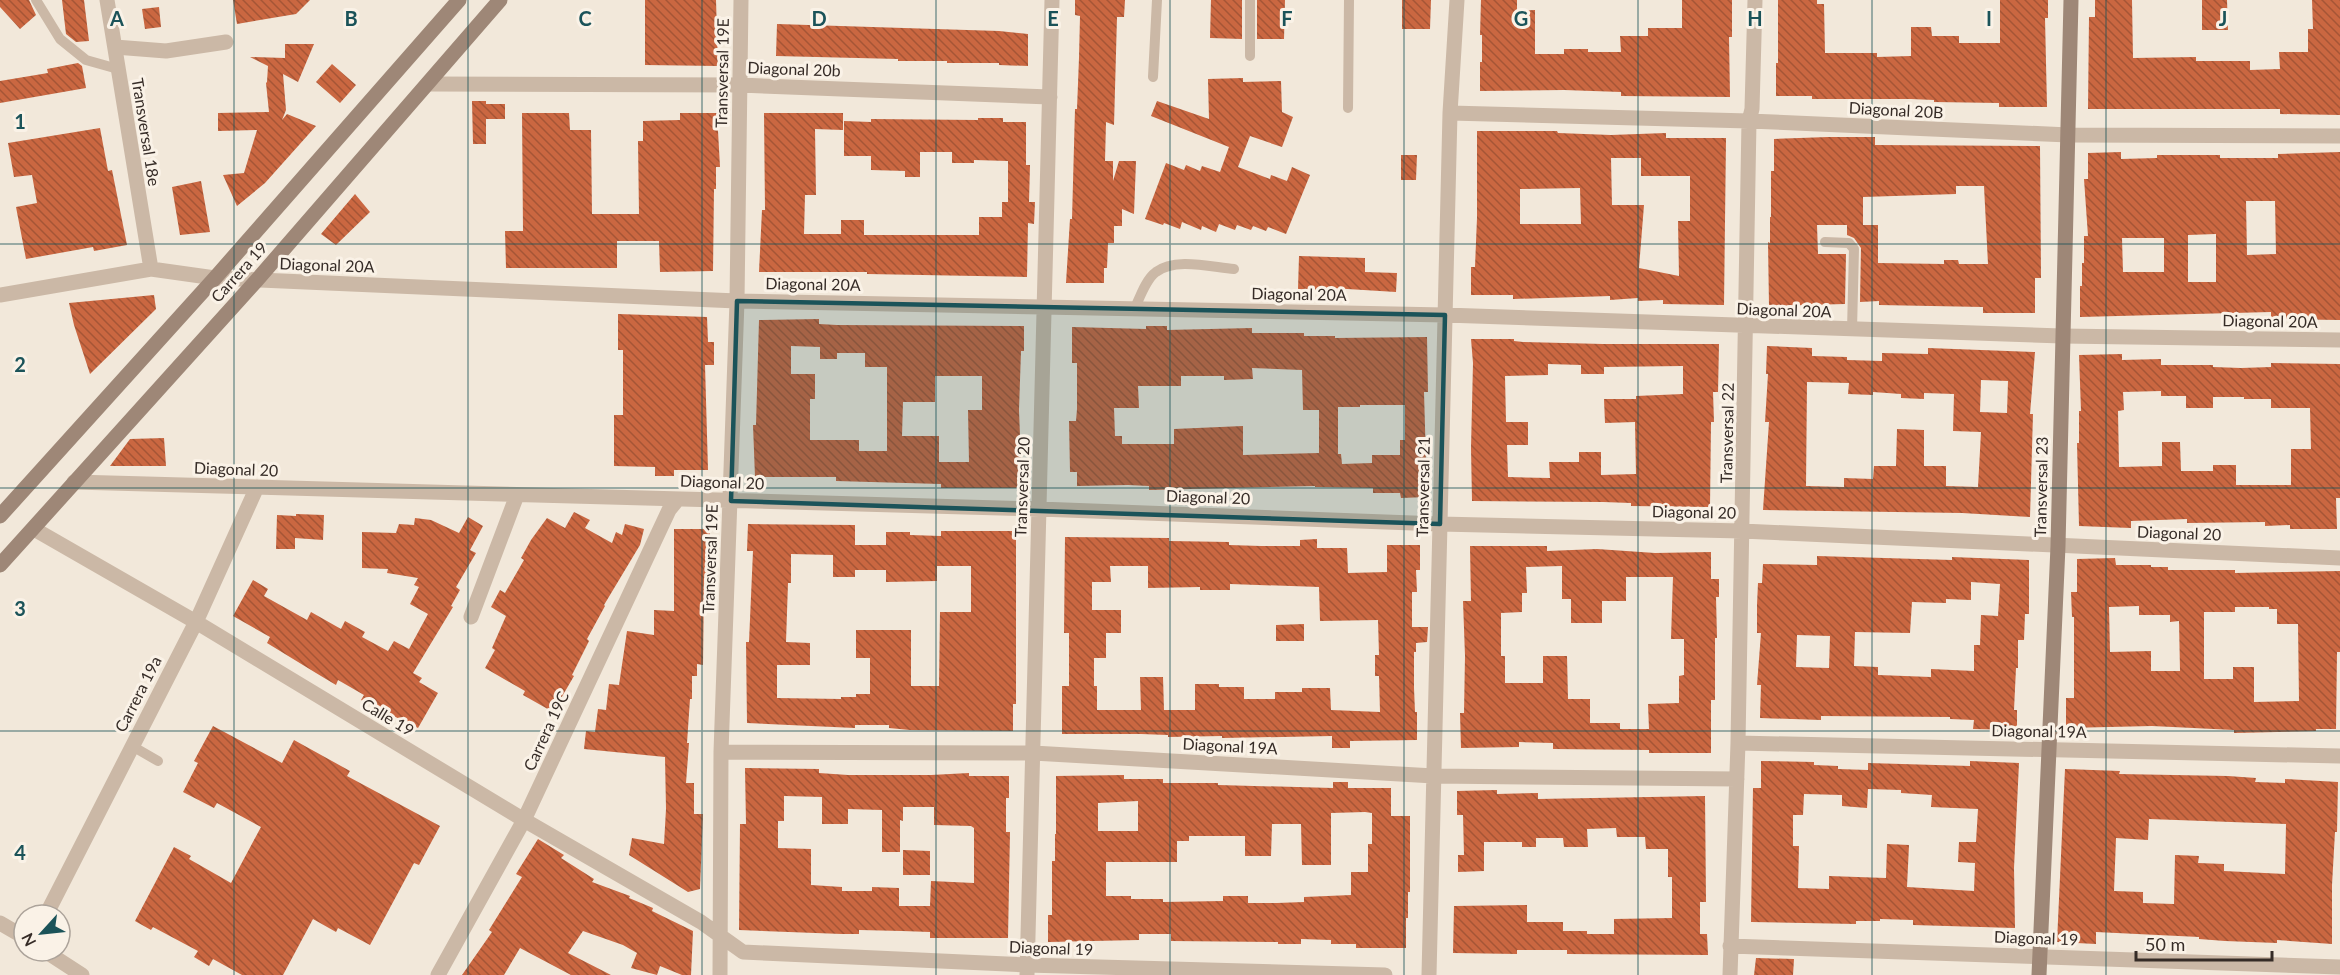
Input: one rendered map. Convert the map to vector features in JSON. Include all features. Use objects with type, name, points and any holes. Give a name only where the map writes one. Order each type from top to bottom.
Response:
[{"type":"street","name":"Transversal 18e","points":[[107,0],[151,269]]},
{"type":"street","name":"Carrera 19","points":[[0,516],[215,278],[459,0]]},
{"type":"street","name":"Carrera 19","points":[[0,565],[256,280],[500,0]]},
{"type":"street","name":"Transversal 19E","points":[[720,975],[721,752],[737,301],[741,0]]},
{"type":"street","name":"Transversal 20","points":[[1027,970],[1052,0]]},
{"type":"street","name":"Transversal 21","points":[[1429,975],[1450,113],[1456,0]]},
{"type":"street","name":"Transversal 22","points":[[1730,975],[1738,743],[1749,121],[1752,109],[1755,0]]},
{"type":"street","name":"Transversal 23","points":[[2039,975],[2058,546],[2071,0]]},
{"type":"street","points":[[115,47],[166,51],[226,42]]},
{"type":"street","name":"Diagonal 20b","points":[[428,84],[739,85],[1050,97]]},
{"type":"street","name":"Diagonal 20B","points":[[1450,113],[1749,121],[2068,135],[2340,136]]},
{"type":"street","points":[[0,295],[151,269],[215,278],[256,280]]},
{"type":"street","name":"Diagonal 20A","points":[[256,280],[737,301],[1445,315],[2062,336],[2340,340]]},
{"type":"street","name":"Diagonal 20","points":[[74,482],[1039,509],[1440,524],[1742,531],[2340,558]]},
{"type":"street","name":"Carrera 19a","points":[[52,903],[196,622],[257,487]]},
{"type":"street","points":[[471,617],[517,495]]},
{"type":"street","name":"Carrera 19C","points":[[438,975],[524,820],[669,510],[678,499]]},
{"type":"street","name":"Calle 19","points":[[34,529],[196,622],[524,820],[701,922],[721,937]]},
{"type":"street","name":"Diagonal 19A","points":[[1738,743],[2340,756]]},
{"type":"street","name":"Diagonal 19A","points":[[721,752],[1033,753],[1434,776],[1737,779]]},
{"type":"street","name":"Diagonal 19","points":[[721,937],[743,952],[1027,970],[1385,975]]},
{"type":"street","name":"Diagonal 19","points":[[1730,946],[2340,967]]},
{"type":"street","points":[[64,963],[82,975]]},
{"type":"lane","points":[[36,0],[60,39],[86,60],[118,69]]},
{"type":"lane","points":[[1153,77],[1157,0]]},
{"type":"lane","points":[[1250,0],[1250,56]]},
{"type":"lane","points":[[1348,108],[1349,0]]},
{"type":"lane","points":[[1825,242],[1849,243],[1854,249],[1852,330]]},
{"type":"lane","points":[[1135,308],[1155,272],[1174,264],[1234,269]]},
{"type":"lane","points":[[132,746],[158,761]]},
{"type":"highlighted area","points":[[737,301],[1445,315],[1440,524],[731,501]]},
{"type":"building","points":[[0,0],[29,0],[36,15],[20,29],[0,7]]},
{"type":"building","points":[[62,0],[84,0],[89,41],[76,42],[66,34]]},
{"type":"building","points":[[233,0],[310,0],[296,14],[237,24]]},
{"type":"building","points":[[645,0],[716,0],[718,66],[645,65]]},
{"type":"building","points":[[1075,0],[1125,0],[1124,17],[1117,17],[1114,125],[1106,122],[1105,161],[1113,161],[1113,181],[1119,161],[1136,161],[1134,214],[1122,209],[1122,226],[1114,226],[1114,243],[1108,243],[1104,283],[1066,283],[1070,219],[1072,219],[1079,58],[1080,16],[1075,15]]},
{"type":"building","points":[[1211,0],[1242,0],[1242,39],[1210,38]]},
{"type":"building","points":[[1257,0],[1285,0],[1284,39],[1257,39]]},
{"type":"building","points":[[1402,0],[1431,0],[1430,29],[1402,29]]},
{"type":"building","points":[[1481,0],[1517,0],[1517,11],[1535,10],[1535,54],[1564,54],[1564,49],[1621,52],[1620,36],[1648,36],[1648,28],[1682,28],[1682,0],[1732,0],[1732,37],[1729,37],[1730,97],[1621,96],[1621,92],[1564,90],[1480,91]]},
{"type":"building","points":[[1778,0],[1817,0],[1817,4],[1824,4],[1825,53],[1877,53],[1877,57],[1911,56],[1911,27],[1931,27],[1932,36],[1959,36],[1959,43],[2000,43],[2000,0],[2048,0],[2048,18],[2045,18],[2047,107],[1999,107],[1999,103],[1934,102],[1934,100],[1911,99],[1812,99],[1812,96],[1776,96]]},
{"type":"building","points":[[2095,0],[2132,0],[2133,58],[2196,57],[2196,61],[2250,61],[2250,70],[2280,69],[2279,52],[2308,52],[2308,29],[2313,29],[2312,0],[2340,0],[2340,115],[2280,114],[2280,109],[2088,109],[2089,17],[2095,17]]},
{"type":"building","points":[[2202,0],[2227,0],[2228,30],[2202,30]]},
{"type":"building","points":[[159,7],[161,27],[145,29],[142,9]]},
{"type":"building","points":[[777,24],[999,31],[1028,34],[1028,66],[999,65],[999,63],[776,56]]},
{"type":"building","points":[[285,44],[314,44],[298,82],[283,74],[286,110],[282,120],[287,114],[316,126],[265,183],[237,206],[223,175],[244,173],[257,130],[218,131],[218,113],[269,112],[266,83],[268,66],[250,57],[285,58]]},
{"type":"building","points":[[78,63],[82,66],[86,88],[0,103],[0,81],[48,73],[47,69]]},
{"type":"building","points":[[332,64],[356,85],[340,103],[316,82]]},
{"type":"building","points":[[1243,78],[1243,82],[1281,81],[1282,112],[1293,117],[1282,147],[1250,136],[1238,167],[1270,179],[1271,175],[1287,181],[1292,167],[1310,175],[1286,234],[1268,227],[1266,231],[1253,226],[1251,230],[1237,225],[1235,230],[1219,224],[1216,232],[1202,226],[1201,230],[1182,222],[1180,229],[1145,219],[1166,163],[1184,170],[1186,165],[1200,171],[1202,166],[1220,172],[1229,147],[1151,116],[1157,101],[1209,119],[1208,79]]},
{"type":"building","points":[[472,101],[505,104],[505,119],[486,119],[486,144],[473,144]]},
{"type":"building","points":[[522,113],[569,113],[570,130],[591,130],[592,214],[639,214],[638,141],[643,141],[643,121],[680,120],[680,113],[717,113],[720,167],[716,167],[716,189],[714,189],[713,271],[660,272],[659,241],[617,241],[617,268],[506,268],[505,231],[523,231]]},
{"type":"building","points":[[764,113],[843,113],[843,130],[815,129],[816,195],[805,195],[804,234],[841,234],[841,220],[864,220],[864,235],[979,235],[979,217],[1002,217],[1002,202],[1008,202],[1008,161],[974,160],[974,163],[952,163],[952,152],[920,152],[920,177],[905,177],[905,171],[871,170],[871,156],[844,156],[844,121],[1003,118],[1003,122],[1026,122],[1026,165],[1030,165],[1029,202],[1035,202],[1034,224],[1028,223],[1027,277],[867,274],[867,272],[759,272],[762,210],[765,210]]},
{"type":"building","points":[[100,128],[108,171],[112,170],[127,245],[94,251],[93,247],[26,259],[16,207],[37,203],[32,175],[14,177],[8,143]]},
{"type":"building","points":[[1477,131],[1557,131],[1558,133],[1611,135],[1666,133],[1666,138],[1726,138],[1724,305],[1663,304],[1663,300],[1638,301],[1638,298],[1610,300],[1610,296],[1513,299],[1513,295],[1471,295],[1471,267],[1475,267]],"holes":[[[1611,158],[1641,158],[1641,176],[1690,176],[1690,221],[1678,221],[1679,276],[1639,268],[1644,205],[1612,205]],[[1580,188],[1581,224],[1520,224],[1520,189]]]},
{"type":"building","points":[[1875,137],[1875,145],[2040,146],[2041,278],[2035,278],[2035,313],[1983,313],[1983,307],[1879,305],[1879,301],[1860,302],[1861,248],[1854,238],[1847,235],[1847,225],[1817,225],[1818,254],[1846,254],[1845,304],[1769,306],[1768,242],[1770,243],[1774,139]],"holes":[[[1956,186],[1984,186],[1988,264],[1959,264],[1958,260],[1944,260],[1944,264],[1878,263],[1878,225],[1863,225],[1863,197],[1956,194]]]},
{"type":"building","points":[[2121,152],[2121,159],[2157,158],[2157,155],[2278,158],[2278,154],[2340,152],[2340,320],[2271,319],[2271,312],[2080,317],[2084,236],[2088,236],[2084,179],[2088,179],[2088,153]],"holes":[[[2246,201],[2275,201],[2276,254],[2247,255]],[[2216,234],[2216,282],[2188,282],[2188,235]],[[2122,238],[2164,238],[2164,272],[2123,272]]]},
{"type":"building","points":[[1401,155],[1417,155],[1416,180],[1401,180]]},
{"type":"building","points":[[201,181],[210,232],[180,235],[172,187]]},
{"type":"building","points":[[355,194],[370,212],[336,245],[321,234]]},
{"type":"building","points":[[1299,256],[1365,258],[1365,272],[1397,273],[1396,292],[1331,288],[1330,290],[1298,289]]},
{"type":"building","points":[[154,295],[156,309],[90,374],[69,303]]},
{"type":"building","points":[[618,314],[707,317],[708,342],[714,342],[714,365],[705,365],[708,470],[674,470],[674,476],[655,476],[655,467],[614,466],[614,415],[623,415],[623,350],[618,350]]},
{"type":"building","points":[[819,319],[819,324],[837,325],[1024,326],[1019,410],[1022,488],[941,488],[941,484],[836,481],[836,477],[755,477],[753,425],[756,425],[759,320]],"holes":[[[791,346],[820,347],[820,359],[837,359],[837,353],[865,353],[865,367],[887,367],[887,451],[859,451],[859,440],[810,440],[810,399],[815,399],[815,374],[791,374]],[[935,376],[982,376],[982,410],[968,410],[969,462],[939,462],[939,436],[902,436],[903,402],[935,402]]]},
{"type":"building","points":[[1146,326],[1167,326],[1167,330],[1252,328],[1252,333],[1304,333],[1304,336],[1335,336],[1335,338],[1427,337],[1428,392],[1424,392],[1427,497],[1401,498],[1400,493],[1373,493],[1373,488],[1315,486],[1149,490],[1149,486],[1077,486],[1077,472],[1070,472],[1069,421],[1076,421],[1077,409],[1077,363],[1072,363],[1072,327],[1146,329]],"holes":[[[1252,368],[1302,370],[1303,410],[1319,410],[1319,453],[1243,455],[1243,426],[1174,429],[1174,444],[1122,444],[1122,436],[1115,436],[1114,408],[1139,408],[1138,386],[1181,386],[1181,376],[1224,376],[1224,380],[1253,379]],[[1360,405],[1405,405],[1405,440],[1400,440],[1400,455],[1372,455],[1372,463],[1342,464],[1341,454],[1338,454],[1338,407],[1360,407]]]},
{"type":"building","points":[[1471,339],[1603,344],[1719,344],[1718,392],[1713,392],[1714,422],[1711,422],[1710,507],[1631,506],[1631,503],[1603,502],[1472,501],[1473,363]],"holes":[[[1548,364],[1581,365],[1581,374],[1604,374],[1604,367],[1683,366],[1683,394],[1636,396],[1636,399],[1604,399],[1605,423],[1635,422],[1636,474],[1601,475],[1601,452],[1579,452],[1579,462],[1549,462],[1550,478],[1508,477],[1507,445],[1528,445],[1528,422],[1506,422],[1505,376],[1548,375]]]},
{"type":"building","points":[[1767,346],[1812,348],[1812,356],[1882,361],[1882,353],[1928,354],[1928,348],[2035,352],[2030,414],[2033,414],[2030,517],[1962,513],[1763,510],[1769,422],[1765,422],[1768,374],[1766,374]],"holes":[[[1981,380],[2008,381],[2007,413],[1980,412]],[[1807,382],[1849,383],[1848,394],[1873,395],[1873,392],[1901,394],[1901,398],[1924,399],[1924,393],[1954,394],[1953,431],[1981,432],[1978,487],[1946,486],[1946,466],[1924,466],[1924,430],[1897,429],[1896,466],[1874,466],[1873,479],[1844,478],[1844,487],[1806,486]]]},
{"type":"building","points":[[2122,354],[2122,360],[2161,359],[2161,365],[2213,365],[2213,367],[2241,368],[2271,367],[2271,363],[2340,364],[2340,498],[2336,498],[2337,529],[2290,529],[2290,525],[2265,526],[2265,522],[2187,523],[2187,519],[2131,521],[2131,528],[2079,526],[2077,443],[2079,443],[2079,411],[2081,411],[2079,355]],"holes":[[[2161,391],[2161,396],[2186,396],[2186,408],[2213,408],[2213,397],[2271,399],[2271,408],[2310,408],[2311,449],[2291,449],[2291,485],[2236,485],[2236,465],[2213,465],[2213,471],[2181,471],[2180,442],[2162,442],[2162,466],[2119,467],[2118,411],[2124,410],[2123,392]]]},
{"type":"building","points":[[164,438],[166,466],[110,466],[130,439]]},
{"type":"building","points":[[574,512],[590,520],[585,528],[612,543],[616,532],[622,535],[625,524],[644,529],[640,545],[604,605],[587,639],[589,641],[572,675],[574,676],[553,712],[523,695],[525,691],[485,668],[495,650],[492,648],[506,616],[491,607],[500,590],[505,593],[524,560],[521,558],[531,540],[547,518],[565,528]]},
{"type":"building","points":[[296,514],[324,515],[323,540],[295,538],[295,549],[276,549],[277,515],[296,516]]},
{"type":"building","points":[[468,517],[483,526],[470,550],[476,553],[456,587],[460,590],[451,606],[453,607],[413,673],[422,678],[419,682],[438,693],[418,728],[361,700],[364,695],[338,680],[336,685],[316,673],[267,643],[270,637],[233,616],[253,580],[268,589],[264,596],[307,620],[311,612],[341,629],[345,621],[365,632],[362,637],[388,651],[394,641],[409,649],[428,614],[410,604],[419,587],[414,585],[418,578],[387,573],[388,569],[362,568],[362,532],[396,533],[399,524],[414,525],[415,518],[431,520],[459,533]]},
{"type":"building","points":[[748,524],[855,525],[855,545],[886,545],[886,532],[941,536],[941,531],[1016,531],[1016,704],[1013,704],[1013,731],[910,730],[889,728],[889,725],[855,725],[855,728],[747,723],[746,642],[749,642],[753,551],[747,551]],"holes":[[[791,554],[833,555],[833,577],[855,577],[855,570],[886,570],[886,582],[937,581],[937,566],[971,566],[971,612],[940,612],[939,686],[911,686],[911,630],[856,630],[856,658],[870,658],[870,694],[856,694],[856,697],[841,697],[841,699],[777,698],[777,665],[810,665],[810,643],[786,642]]]},
{"type":"building","points":[[674,529],[710,529],[710,578],[704,578],[703,665],[697,664],[697,676],[692,676],[687,743],[689,743],[686,783],[694,783],[694,814],[703,814],[700,889],[688,892],[629,855],[632,838],[664,844],[665,757],[584,749],[586,731],[595,732],[598,709],[606,710],[609,684],[619,685],[627,631],[654,635],[654,610],[674,611]]},
{"type":"building","points":[[1065,537],[1169,538],[1169,541],[1229,542],[1229,545],[1261,546],[1300,546],[1300,540],[1317,539],[1317,548],[1347,548],[1348,573],[1387,572],[1387,545],[1420,545],[1420,570],[1416,570],[1417,592],[1412,592],[1412,627],[1428,627],[1427,642],[1416,643],[1416,652],[1414,652],[1417,740],[1350,741],[1350,748],[1332,748],[1332,736],[1222,738],[1222,736],[1062,734],[1062,686],[1069,686],[1069,633],[1064,633]],"holes":[[[1110,566],[1148,566],[1148,588],[1200,587],[1200,590],[1230,590],[1230,584],[1319,587],[1320,621],[1378,620],[1379,655],[1375,655],[1375,676],[1379,676],[1380,712],[1331,710],[1330,688],[1302,688],[1302,692],[1275,692],[1275,699],[1244,699],[1244,687],[1219,687],[1219,684],[1195,684],[1195,710],[1164,710],[1163,677],[1140,677],[1141,710],[1097,710],[1094,658],[1106,658],[1106,633],[1121,633],[1121,610],[1092,610],[1092,582],[1111,582]]]},
{"type":"building","points":[[1470,546],[1547,546],[1547,551],[1597,549],[1655,553],[1711,552],[1711,579],[1719,579],[1719,597],[1716,597],[1717,638],[1715,638],[1715,700],[1711,700],[1711,753],[1553,749],[1553,743],[1519,742],[1519,747],[1461,748],[1460,713],[1464,713],[1465,656],[1463,601],[1471,601]],"holes":[[[1562,566],[1562,599],[1571,599],[1571,623],[1602,623],[1602,601],[1626,601],[1626,577],[1673,577],[1671,639],[1684,639],[1684,675],[1679,676],[1679,703],[1648,704],[1649,729],[1620,729],[1620,723],[1590,723],[1590,699],[1568,699],[1567,656],[1543,656],[1543,683],[1505,683],[1505,656],[1501,656],[1501,613],[1522,612],[1522,593],[1527,593],[1526,567]]]},
{"type":"building","points":[[1817,556],[2029,560],[2029,614],[2025,614],[2024,640],[2018,640],[2018,668],[2016,668],[2014,710],[2017,710],[2017,730],[1973,729],[1974,720],[1950,719],[1950,717],[1821,716],[1821,720],[1760,718],[1761,685],[1757,685],[1761,633],[1757,633],[1757,605],[1758,583],[1762,583],[1763,564],[1817,565]],"holes":[[[1971,582],[2000,584],[1998,616],[1981,615],[1980,645],[1974,645],[1974,671],[1931,669],[1931,677],[1878,675],[1878,667],[1854,666],[1855,632],[1910,633],[1912,602],[1946,603],[1946,599],[1971,600]],[[1797,635],[1830,636],[1829,668],[1796,667]]]},
{"type":"building","points":[[2115,558],[2116,565],[2151,565],[2151,567],[2168,567],[2168,570],[2235,570],[2235,573],[2340,571],[2340,652],[2337,652],[2336,729],[2234,733],[2234,730],[2152,726],[2066,728],[2066,698],[2074,698],[2074,617],[2072,617],[2071,592],[2077,592],[2077,559]],"holes":[[[2139,606],[2139,615],[2170,615],[2170,622],[2179,621],[2180,671],[2151,671],[2151,651],[2110,652],[2109,607]],[[2235,607],[2277,609],[2277,624],[2298,624],[2299,701],[2254,702],[2254,667],[2233,667],[2233,679],[2204,679],[2204,612],[2235,612]]]},
{"type":"building","points":[[1304,624],[1304,641],[1276,641],[1276,625]]},
{"type":"building","points":[[213,726],[282,763],[294,740],[350,771],[347,776],[440,826],[419,865],[414,863],[370,945],[338,928],[336,932],[313,919],[283,975],[242,975],[213,959],[209,966],[194,957],[198,951],[153,927],[151,930],[135,921],[174,847],[191,856],[189,859],[231,883],[261,827],[217,803],[214,808],[183,792],[198,763],[194,761]]},
{"type":"building","points":[[1761,761],[1814,762],[1814,765],[1838,766],[1838,769],[1868,770],[1868,763],[1970,766],[1970,761],[2019,763],[2014,868],[2015,928],[1913,925],[1913,920],[1880,919],[1880,921],[1856,921],[1856,924],[1751,922],[1753,788],[1761,788]],"holes":[[[1868,789],[1901,790],[1901,793],[1932,795],[1931,807],[1978,809],[1976,842],[1959,842],[1958,862],[1975,863],[1974,891],[1907,887],[1909,845],[1887,844],[1886,878],[1829,876],[1829,889],[1798,888],[1799,846],[1793,846],[1793,815],[1803,815],[1804,794],[1842,795],[1842,806],[1867,808]]]},
{"type":"building","points":[[745,768],[819,769],[819,773],[848,775],[969,773],[969,776],[1009,776],[1009,798],[1006,798],[1006,832],[1010,832],[1008,938],[930,938],[930,932],[902,931],[859,930],[859,934],[842,934],[739,930],[740,824],[746,824]],"holes":[[[784,796],[822,797],[822,824],[848,824],[848,809],[882,810],[882,852],[900,852],[900,820],[903,821],[903,807],[934,807],[934,825],[971,826],[974,828],[974,883],[931,881],[930,906],[899,906],[899,888],[872,887],[872,891],[842,891],[842,887],[811,885],[811,849],[778,848],[778,821],[784,821]]]},
{"type":"building","points":[[2065,769],[2120,771],[2119,774],[2228,776],[2256,778],[2255,782],[2285,783],[2285,779],[2338,782],[2337,832],[2335,832],[2332,885],[2332,944],[2277,940],[2277,943],[2225,941],[2199,939],[2199,937],[2096,932],[2096,944],[2057,942]],"holes":[[[2149,819],[2286,824],[2285,874],[2224,871],[2224,864],[2198,863],[2199,856],[2175,855],[2174,904],[2143,903],[2143,892],[2114,891],[2116,838],[2148,840]]]},
{"type":"building","points":[[1124,775],[1124,779],[1163,779],[1163,783],[1333,788],[1333,782],[1348,782],[1348,788],[1391,788],[1391,816],[1410,816],[1410,892],[1408,892],[1408,918],[1406,918],[1406,948],[1356,948],[1356,944],[1331,944],[1331,940],[1301,939],[1301,944],[1171,941],[1171,934],[1139,934],[1139,940],[1048,942],[1048,915],[1052,915],[1052,861],[1055,861],[1056,776]],"holes":[[[1138,801],[1138,831],[1098,831],[1098,803]],[[1331,813],[1372,813],[1372,844],[1368,844],[1368,872],[1351,872],[1351,895],[1304,897],[1304,902],[1277,903],[1248,903],[1248,896],[1223,896],[1223,901],[1163,902],[1163,899],[1106,896],[1106,862],[1177,862],[1177,841],[1189,841],[1189,836],[1245,836],[1245,856],[1271,856],[1272,824],[1301,824],[1302,865],[1331,865]]]},
{"type":"building","points":[[1497,790],[1497,794],[1538,793],[1538,799],[1705,796],[1706,902],[1700,902],[1700,934],[1707,934],[1708,955],[1567,954],[1567,950],[1517,950],[1517,954],[1453,953],[1454,906],[1527,905],[1527,922],[1563,922],[1563,931],[1587,931],[1587,934],[1614,934],[1614,919],[1672,918],[1672,877],[1668,877],[1668,849],[1646,849],[1645,837],[1617,837],[1616,828],[1587,829],[1588,847],[1564,847],[1563,838],[1536,838],[1536,847],[1522,847],[1522,842],[1484,842],[1484,871],[1458,872],[1458,855],[1464,855],[1463,815],[1457,815],[1457,791]]},
{"type":"building","points":[[538,839],[564,855],[561,858],[594,879],[592,882],[630,896],[629,898],[653,908],[652,911],[693,931],[691,975],[682,975],[660,966],[657,975],[631,968],[637,953],[623,945],[583,931],[568,953],[611,975],[571,975],[520,948],[504,975],[462,975],[492,932],[489,930],[522,877],[516,874]]},
{"type":"building","points":[[903,850],[930,851],[930,875],[903,875]]},
{"type":"building","points":[[1756,958],[1794,959],[1793,975],[1754,975]]}]
